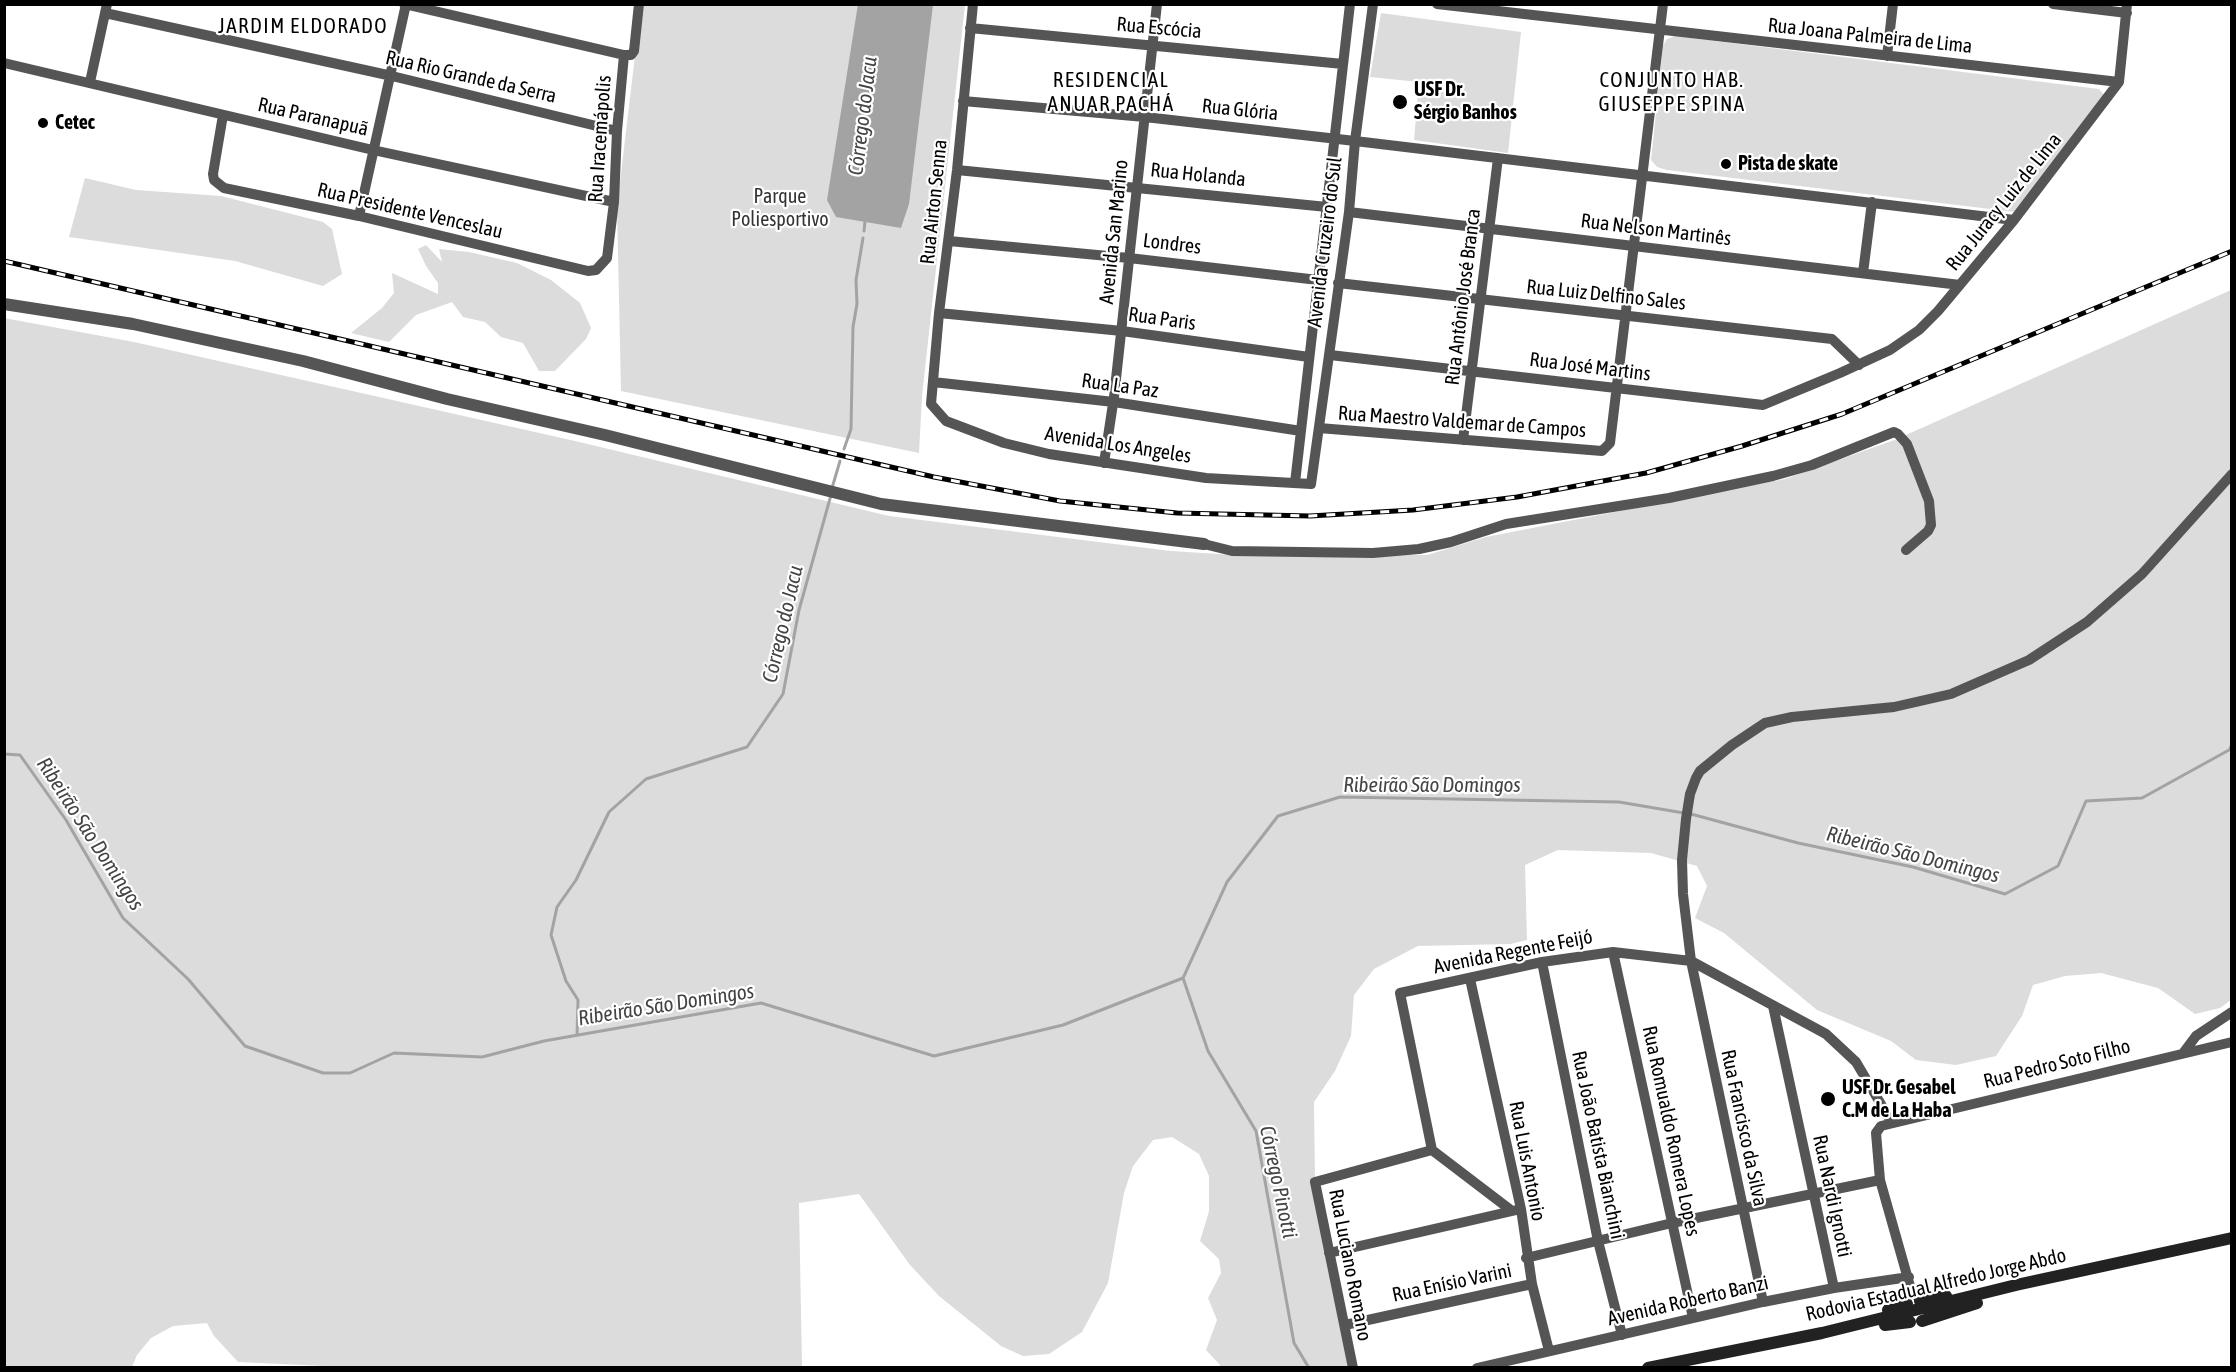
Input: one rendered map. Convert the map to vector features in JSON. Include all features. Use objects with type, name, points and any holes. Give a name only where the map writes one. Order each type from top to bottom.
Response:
[{"type":"main road","name":"Rodovia Estadual Alfredo Jorge Abdo","points":[[1648,1368],[1822,1333],[1915,1312],[2016,1285],[2232,1238]]},
{"type":"street","name":"Rua Iracemápolis","points":[[588,271],[596,270],[607,258],[614,202],[617,131],[624,55],[631,55],[635,46],[639,4]]},
{"type":"street","name":"Rua Airton Senna","points":[[931,404],[973,4]]},
{"type":"street","name":"Avenida San Marino","points":[[1104,463],[1114,402],[1157,4]]},
{"type":"street","name":"Avenida Cruzeiro do Sul","points":[[1295,483],[1350,4]]},
{"type":"street","name":"Avenida Cruzeiro do Sul","points":[[1311,483],[1349,212],[1373,4]]},
{"type":"street","name":"Rua Joana Palmeira de Lima","points":[[1437,4],[1518,9],[1660,30],[2119,82]]},
{"type":"street","points":[[1617,388],[1663,4]]},
{"type":"street","points":[[1887,56],[1893,4]]},
{"type":"street","points":[[2053,4],[2127,9],[2119,82]]},
{"type":"street","points":[[359,216],[392,76],[405,5],[624,55]]},
{"type":"street","points":[[90,82],[106,9]]},
{"type":"street","name":"Rua Rio Grande da Serra","points":[[106,9],[617,131]]},
{"type":"street","name":"Rua Escócia","points":[[970,28],[1343,64]]},
{"type":"street","name":"Rua Paranapuã","points":[[4,63],[373,150],[614,202]]},
{"type":"street","name":"Rua Juracy Luiz de Lima","points":[[1840,373],[1890,350],[1919,330],[2014,220],[2119,82]]},
{"type":"street","name":"Rua Glória","points":[[963,101],[1145,117],[1335,138],[2014,220]]},
{"type":"street","name":"Rua Presidente Venceslau","points":[[223,115],[213,174],[214,180],[224,188],[359,216],[588,271]]},
{"type":"street","name":"Rua Antônio José Branca","points":[[1463,440],[1498,158]]},
{"type":"street","name":"Rua Holanda","points":[[957,170],[1136,186],[1327,207]]},
{"type":"street","points":[[1863,273],[1872,202]]},
{"type":"street","name":"Rua Nelson Martinês","points":[[1349,212],[1960,285]]},
{"type":"street","name":"Londres","points":[[949,242],[1129,258],[1318,280]]},
{"type":"street","name":"Rua Luiz Delfino Sales","points":[[1338,283],[1833,339],[1859,365]]},
{"type":"street","points":[[4,304],[133,324],[303,361],[447,399],[605,435],[881,504],[1204,544],[1232,551],[1373,553],[1419,549],[1451,542],[1506,524],[1668,498],[1773,477],[1812,465],[1894,432],[1907,444],[1929,501],[1931,525],[1928,531],[1905,550]]},
{"type":"street","name":"Rua Paris","points":[[939,313],[1122,331],[1309,357]]},
{"type":"street","name":"Rua José Martins","points":[[1330,355],[1763,405],[1840,373]]},
{"type":"street","name":"Rua La Paz","points":[[933,382],[1114,402],[1301,431]]},
{"type":"street","name":"Rua Maestro Valdemar de Campos","points":[[1319,428],[1602,451],[1610,443],[1617,388]]},
{"type":"street","name":"Avenida Los Angeles","points":[[931,404],[946,421],[1004,442],[1049,454],[1206,478],[1311,483]]},
{"type":"street","name":"Rua Francisco da Silva","points":[[1763,1302],[1691,961],[1683,894],[1682,860],[1686,819],[1690,794],[1700,771],[1732,745],[1765,723],[1792,717],[1894,707],[1951,694],[2029,660],[2087,622],[2142,574],[2232,474]]},
{"type":"street","name":"Avenida Regente Feijó","points":[[1432,1150],[1400,993],[1542,962],[1613,952],[1691,961],[1826,1035],[1856,1062],[1892,1123]]},
{"type":"street","name":"Rua Romualdo Romera Lopes","points":[[1613,952],[1693,1318]]},
{"type":"street","name":"Rua João Batista Bianchini","points":[[1542,962],[1598,1241],[1622,1335]]},
{"type":"street","name":"Rua Luis Antonio","points":[[1470,979],[1526,1258],[1549,1351]]},
{"type":"street","name":"Rua Nardi Ignotti","points":[[1773,1006],[1834,1288]]},
{"type":"street","points":[[2184,1052],[2196,1036],[2232,1012]]},
{"type":"street","name":"Rua Pedro Soto Filho","points":[[1892,1123],[2232,1042]]},
{"type":"street","points":[[1892,1123],[1881,1126],[1876,1133],[1880,1180],[1909,1281],[1915,1312]]},
{"type":"street","points":[[1432,1150],[1516,1210]]},
{"type":"street","name":"Rua Luciano Romano","points":[[1353,1368],[1315,1182],[1432,1150]]},
{"type":"street","points":[[1526,1258],[1672,1222],[1880,1180]]},
{"type":"street","points":[[1329,1253],[1516,1210]]},
{"type":"street","name":"Avenida Roberto Banzi","points":[[1477,1368],[1763,1302],[1834,1288],[1909,1281]]},
{"type":"street","name":"Rua Enísio Varini","points":[[1345,1325],[1532,1284]]},
{"type":"green space","name":"Parque Poliesportivo","points":[[641,5],[965,5],[922,396],[919,453],[621,391],[617,207]]},
{"type":"green space","points":[[1381,13],[1521,32],[1508,153],[1414,140],[1419,82],[1370,77]]},
{"type":"green space","points":[[1675,36],[2099,89],[2105,96],[2015,212],[1667,170],[1657,167],[1651,160],[1663,46],[1667,39]]},
{"type":"green space","points":[[85,178],[136,190],[221,196],[323,222],[332,229],[342,274],[323,286],[235,261],[69,237]]},
{"type":"green space","points":[[426,245],[442,262],[439,249],[469,252],[517,263],[551,280],[580,303],[591,328],[586,339],[555,371],[539,371],[523,343],[501,337],[485,322],[463,317],[452,302],[416,315],[389,342],[351,333],[382,308],[394,293],[392,273],[438,294],[438,283],[418,249]]},
{"type":"green space","points":[[2231,290],[2231,1000],[2220,1008],[2195,1014],[2158,988],[2101,973],[2065,976],[2033,985],[2022,1016],[1996,1056],[1956,1065],[1916,1060],[1891,1041],[1817,1010],[1724,933],[1695,918],[1707,886],[1697,866],[1651,853],[1558,850],[1525,865],[1527,940],[1511,944],[1418,946],[1374,969],[1354,995],[1351,1036],[1335,1071],[1314,1102],[1315,1182],[1352,1367],[1219,1367],[1220,1365],[1206,1350],[1217,1320],[1208,1298],[1221,1273],[1219,1259],[1200,1241],[1209,1211],[1209,1176],[1199,1154],[1172,1137],[1153,1140],[1133,1166],[1124,1193],[1108,1283],[1082,1332],[1049,1354],[1023,1356],[1001,1346],[939,1296],[910,1265],[859,1194],[799,1203],[802,1367],[367,1368],[238,1362],[214,1336],[207,1323],[173,1326],[151,1338],[137,1355],[132,1367],[5,1367],[4,318],[134,342],[575,441],[889,516],[1171,551],[1234,555],[1427,555],[1486,537],[1785,479],[1897,439]]},
{"type":"water","points":[[858,4],[933,5],[909,204],[901,228],[836,217],[827,200]]},
{"type":"waterway","name":"Córrego do Jacu","points":[[864,231],[865,221]]},
{"type":"waterway","name":"Córrego do Jacu","points":[[844,449],[851,429],[853,327],[857,304],[856,280],[863,238]]},
{"type":"waterway","name":"Córrego do Jacu","points":[[832,488],[840,461]]},
{"type":"waterway","name":"Córrego do Jacu","points":[[577,1035],[578,1000],[566,981],[551,935],[557,907],[576,880],[609,812],[646,779],[747,747],[783,694],[799,610],[831,495]]},
{"type":"waterway","name":"Ribeirão São Domingos","points":[[1691,814],[1798,843],[1913,867],[2005,894],[2058,866],[2086,801],[2142,798],[2229,750],[2232,745]]},
{"type":"waterway","name":"Ribeirão São Domingos","points":[[4,754],[20,755],[66,820],[123,918],[188,979],[245,1046],[323,1073],[350,1073],[394,1053],[482,1057],[544,1041],[761,1003],[934,1056],[1063,1025],[1183,978],[1227,882],[1278,816],[1340,797],[1619,802],[1684,813]]},
{"type":"waterway","name":"Córrego Pinotti","points":[[1183,978],[1208,1051],[1256,1131],[1294,1343],[1309,1368]]},
{"type":"railway","points":[[4,261],[934,477],[1060,501],[1177,513],[1310,516],[1413,510],[1517,497],[1646,473],[1742,446],[1842,414],[2232,251]]},
{"type":"place","name":"USF Dr. Sérgio Banhos","points":[[1400,102]]},
{"type":"place","name":"Cetec","points":[[43,123]]},
{"type":"place","name":"Pista de skate","points":[[1726,164]]},
{"type":"place","name":"USF Dr. Gesabel C.M de La Haba","points":[[1828,1099]]},
{"type":"district","name":"JARDIM ELDORADO","points":[[303,26]]},
{"type":"district","name":"RESIDENCIAL ANUAR PACHÁ","points":[[1111,92]]},
{"type":"district","name":"CONJUNTO HAB. GIUSEPPE SPINA","points":[[1672,92]]}]
